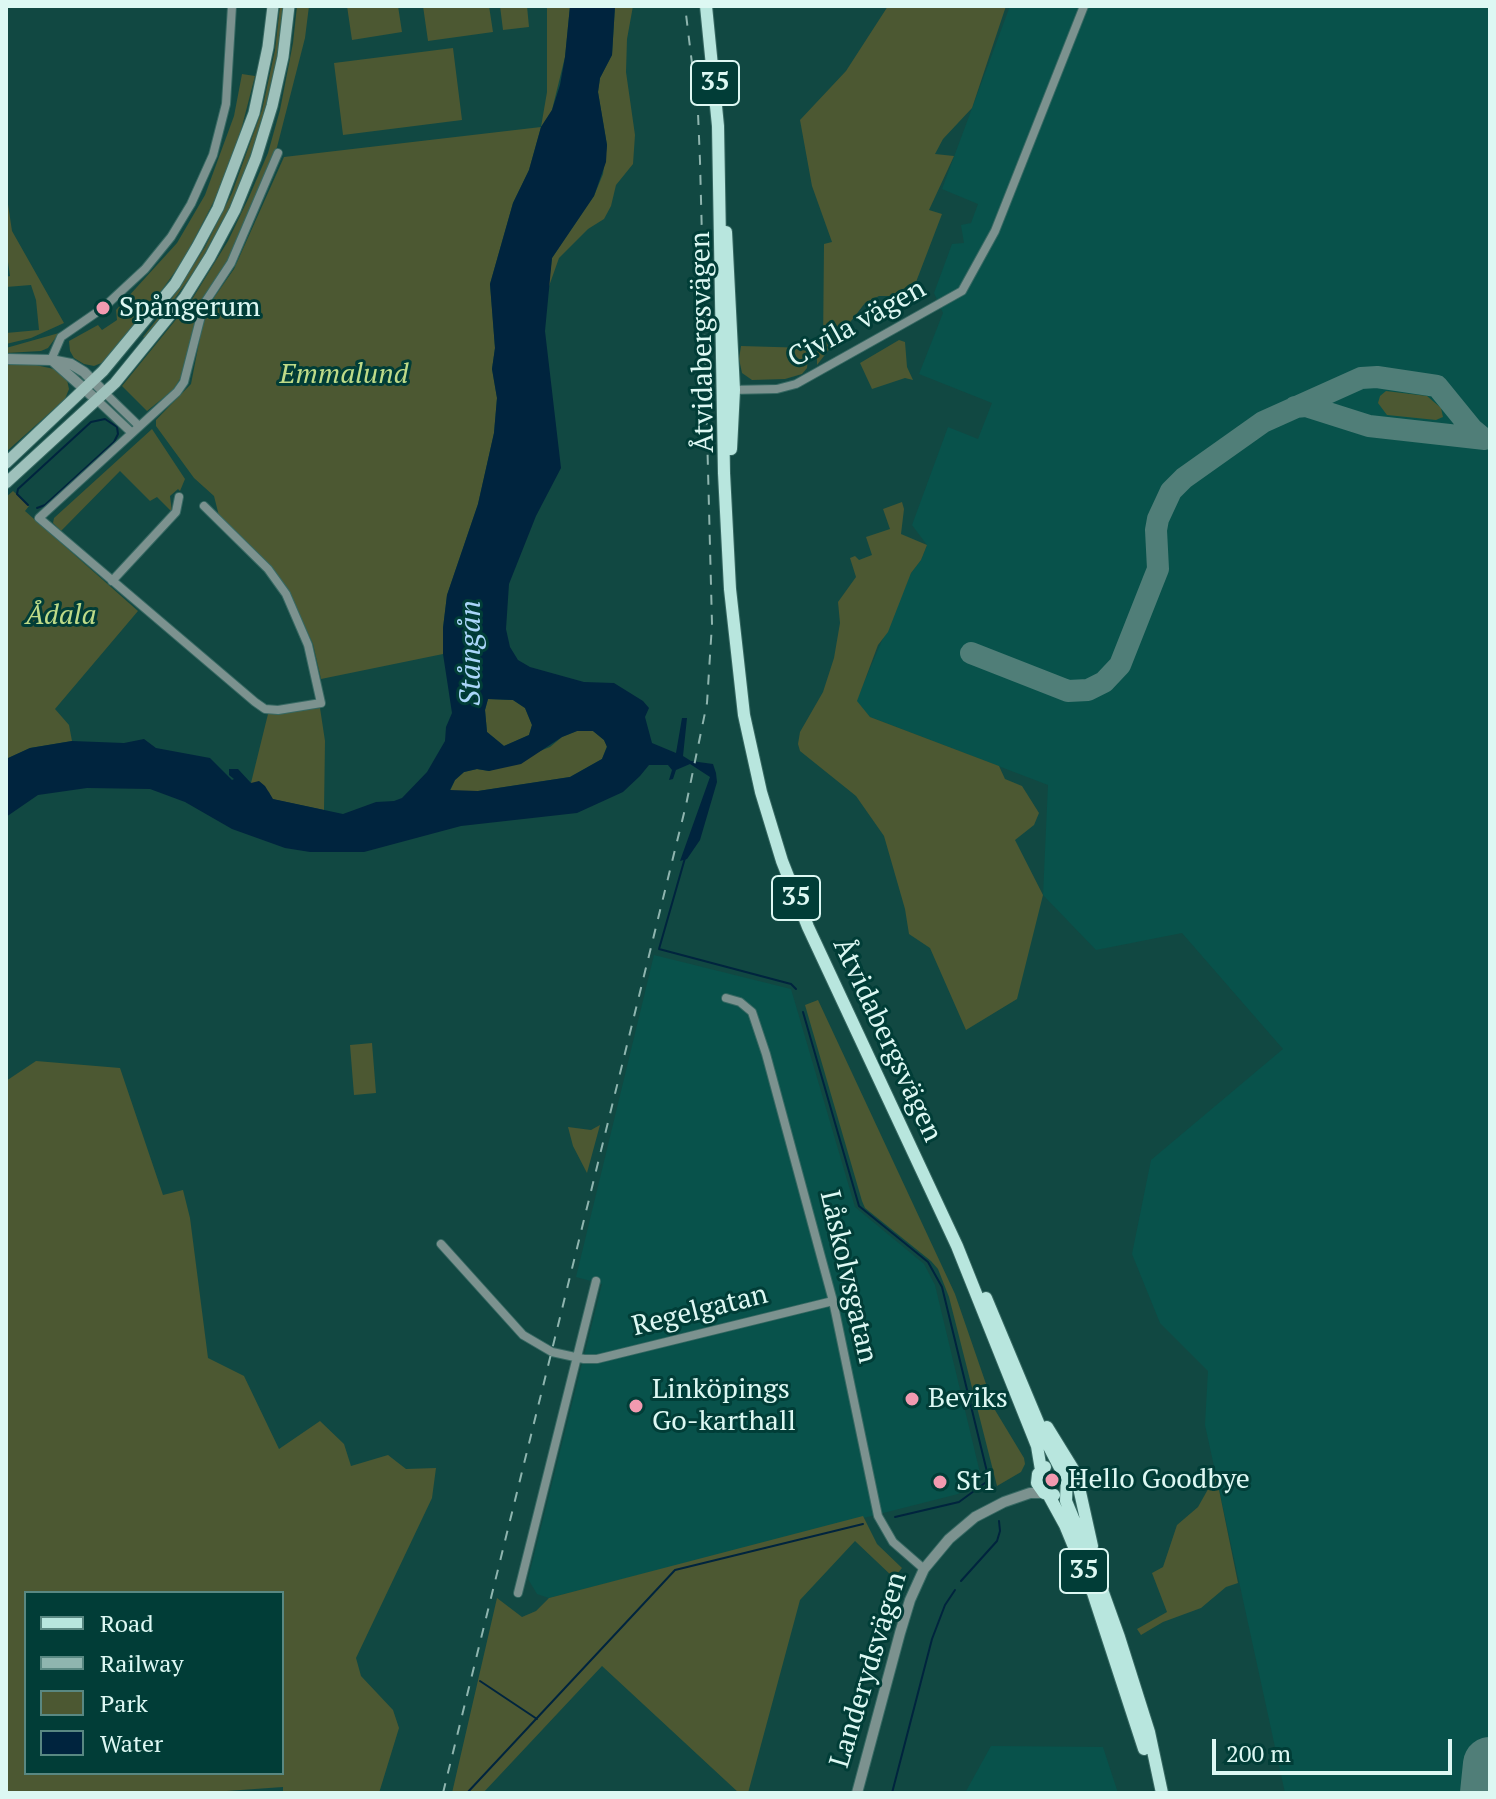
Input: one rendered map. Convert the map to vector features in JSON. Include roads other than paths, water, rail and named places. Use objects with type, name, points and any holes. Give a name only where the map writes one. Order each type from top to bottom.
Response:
[{"type":"main road","points":[[6,463],[90,385],[175,284],[218,208],[254,113],[273,6]]},
{"type":"main road","points":[[6,483],[102,397],[185,297],[235,210],[256,158],[283,57],[289,6]]},
{"type":"main road","name":"Åtvidabergsvägen","points":[[706,6],[715,84],[719,161],[728,390],[730,589],[738,674],[750,743],[770,827],[808,927],[957,1246],[1037,1446],[1039,1472]]},
{"type":"main road","name":"Åtvidabergsvägen","points":[[957,1246],[974,1270],[1059,1466]]},
{"type":"main road","name":"Åtvidabergsvägen","points":[[1029,1397],[1076,1474],[1096,1573]]},
{"type":"main road","points":[[1039,1472],[1051,1465],[1059,1466]]},
{"type":"main road","name":"35","points":[[1059,1466],[1067,1475],[1066,1487]]},
{"type":"main road","name":"35","points":[[1039,1472],[1037,1483],[1065,1525],[1098,1607],[1141,1734],[1154,1793]]},
{"type":"main road","points":[[1046,1494],[1058,1494],[1066,1487]]},
{"type":"main road","name":"Åtvidabergsvägen","points":[[1066,1487],[1066,1501],[1096,1573],[1149,1732],[1162,1793]]},
{"type":"street","points":[[51,360],[61,337],[111,302],[145,269],[171,237],[191,204],[213,155],[226,104],[232,6]]},
{"type":"street","name":"Civila vägen","points":[[728,390],[777,389],[796,384],[962,291],[995,231],[1084,6]]},
{"type":"street","points":[[204,506],[268,569],[286,594],[308,645],[321,703],[265,709],[39,518],[177,392],[184,382],[200,312],[231,263],[278,153]]},
{"type":"street","points":[[6,359],[51,360],[71,364],[136,430]]},
{"type":"street","points":[[51,360],[90,385]]},
{"type":"street","points":[[66,372],[73,388],[72,403]]},
{"type":"street","points":[[112,581],[176,512],[179,497]]},
{"type":"street","name":"Låskolvsgatan","points":[[726,998],[746,1005],[756,1021],[833,1301],[878,1516],[893,1542],[924,1569]]},
{"type":"street","points":[[441,1244],[523,1335],[542,1348],[577,1358]]},
{"type":"street","name":"Regelgatan","points":[[518,1593],[596,1281]]},
{"type":"street","name":"Regelgatan","points":[[577,1358],[597,1359],[833,1301]]},
{"type":"street","name":"Landerydsvägen","points":[[1004,1502],[1039,1472]]},
{"type":"street","name":"Landerydsvägen","points":[[857,1793],[900,1633],[924,1569],[967,1523],[1004,1502],[1030,1493],[1046,1494]]},
{"type":"water","name":"Stångån","points":[[570,6],[615,6],[612,55],[600,78],[598,92],[607,145],[606,162],[594,196],[552,258],[545,331],[561,468],[536,516],[509,584],[506,629],[510,647],[518,660],[530,667],[584,682],[614,683],[643,701],[649,708],[645,717],[652,743],[676,753],[682,718],[687,718],[683,756],[691,761],[713,764],[717,782],[700,840],[687,859],[680,861],[710,777],[690,764],[676,770],[673,779],[669,780],[672,770],[668,765],[649,765],[623,792],[577,813],[461,826],[364,852],[310,852],[285,848],[232,829],[185,802],[150,789],[87,788],[38,795],[6,817],[6,759],[30,748],[72,741],[124,743],[144,739],[156,748],[210,758],[232,780],[229,769],[238,769],[251,783],[259,781],[265,786],[273,799],[343,814],[376,802],[402,798],[427,772],[445,741],[446,727],[452,713],[443,654],[447,595],[478,504],[494,433],[497,398],[492,369],[495,348],[490,284],[513,203],[529,170],[541,127],[552,110],[565,57]],"holes":[[[488,699],[513,700],[525,708],[532,725],[529,735],[504,746],[487,732],[485,710]],[[577,731],[593,731],[607,747],[602,759],[570,777],[478,791],[450,790],[464,772],[477,769],[489,771],[521,764],[562,737]]]},
{"type":"waterway","points":[[28,505],[17,494],[18,489],[91,422],[105,419],[117,427],[114,442],[45,505],[37,508]]},
{"type":"waterway","points":[[685,858],[659,949],[791,984],[796,989]]},
{"type":"waterway","points":[[803,1012],[859,1206],[928,1262],[942,1287],[989,1480],[959,1502],[895,1517]]},
{"type":"waterway","points":[[961,1581],[997,1541],[999,1521]]},
{"type":"waterway","points":[[467,1793],[675,1570],[863,1524]]},
{"type":"waterway","points":[[892,1793],[932,1639],[945,1605],[955,1590]]},
{"type":"waterway","points":[[480,1681],[537,1719]]},
{"type":"railway","points":[[443,1793],[686,805],[707,703],[712,624],[700,161],[698,113],[685,6]]},
{"type":"place","name":"Spångerum","points":[[103,308]]},
{"type":"place","name":"Beviks","points":[[912,1399]]},
{"type":"place","name":"Linköpings Go-karthall","points":[[636,1406]]},
{"type":"place","name":"Hello Goodbye","points":[[1052,1480]]},
{"type":"place","name":"St1","points":[[940,1482]]},
{"type":"park label","name":"Emmalund","points":[[344,375]]},
{"type":"park label","name":"Ådala","points":[[61,616]]}]
